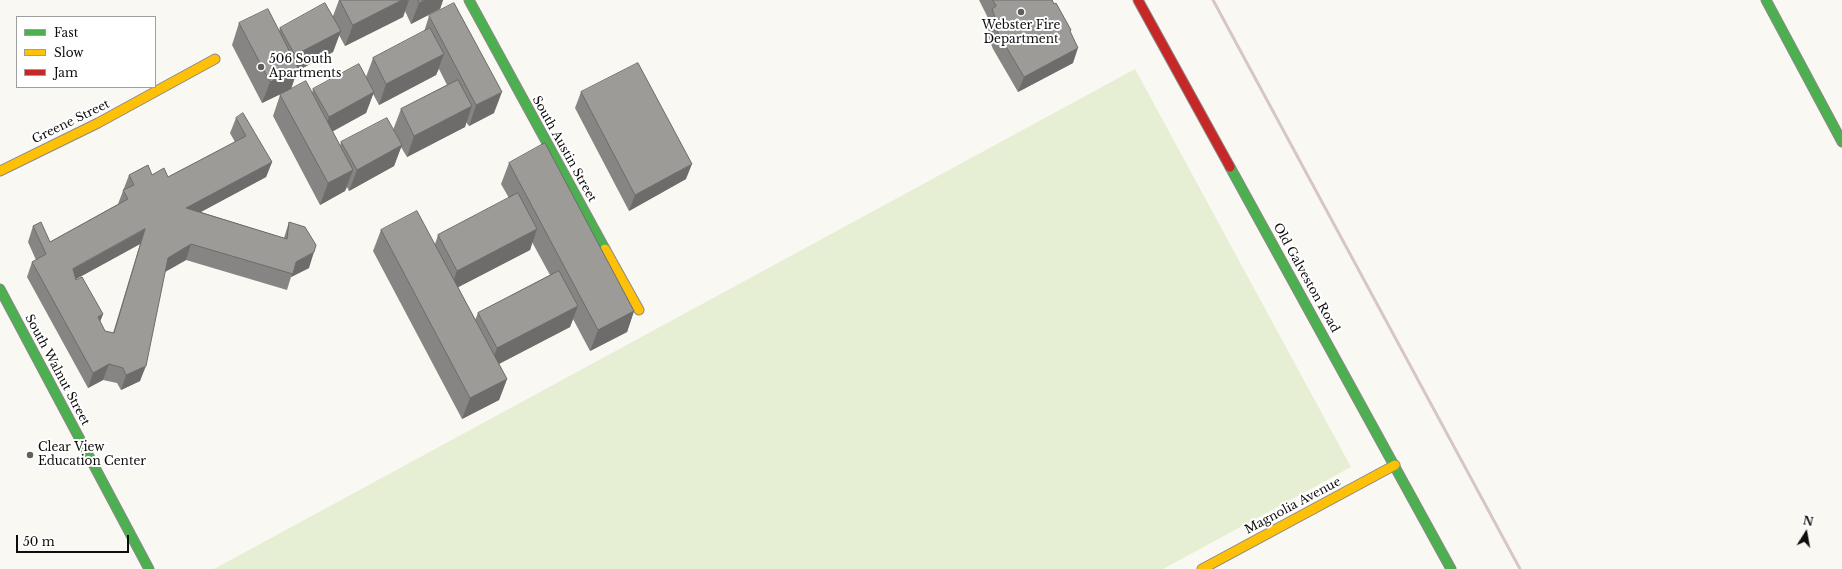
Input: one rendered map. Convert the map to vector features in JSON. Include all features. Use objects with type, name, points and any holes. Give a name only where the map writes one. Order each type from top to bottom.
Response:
[{"type":"street","name":"South Austin Street","points":[[469,0],[639,310]]},
{"type":"street","name":"Old Galveston Road","points":[[1138,0],[1451,569]]},
{"type":"street","points":[[1766,0],[1842,142]]},
{"type":"street","name":"Greene Street","points":[[0,170],[98,124],[216,59]]},
{"type":"street","name":"South Walnut Street","points":[[0,289],[149,569]]},
{"type":"street","name":"Magnolia Avenue","points":[[1202,569],[1395,465]]},
{"type":"green space","points":[[1135,69],[1351,467],[1163,569],[214,569]]},
{"type":"building","points":[[340,0],[402,0],[353,25]]},
{"type":"building","points":[[418,0],[425,0],[419,3]]},
{"type":"building","points":[[993,0],[1052,0],[1054,4],[1056,3],[1071,30],[1070,31],[1078,48],[1024,77],[998,33],[993,21],[996,20],[992,9],[996,6]]},
{"type":"building","points":[[325,3],[341,31],[295,55],[280,28]]},
{"type":"building","points":[[454,3],[502,92],[476,105],[429,16]]},
{"type":"building","points":[[268,9],[298,68],[270,82],[239,23]]},
{"type":"building","points":[[430,28],[444,54],[386,84],[373,58]]},
{"type":"building","points":[[638,63],[692,164],[635,195],[581,92]]},
{"type":"building","points":[[359,64],[374,92],[329,117],[313,89]]},
{"type":"building","points":[[458,80],[472,106],[414,136],[401,109]]},
{"type":"building","points":[[306,81],[353,170],[328,183],[280,95]]},
{"type":"building","points":[[243,113],[272,162],[186,208],[287,239],[289,222],[305,227],[316,245],[314,252],[296,262],[293,274],[191,244],[168,258],[146,366],[126,375],[123,368],[109,364],[93,373],[32,262],[46,254],[33,226],[41,222],[50,242],[128,199],[123,190],[134,185],[129,175],[148,165],[152,175],[164,168],[168,177],[246,136],[236,118]],"holes":[[[145,229],[114,333],[105,331],[98,317],[103,314],[82,277],[76,280],[73,269]]]},
{"type":"building","points":[[387,118],[402,145],[357,170],[341,142]]},
{"type":"building","points":[[545,143],[634,311],[598,330],[509,163]]},
{"type":"building","points":[[518,193],[537,229],[457,271],[438,235]]},
{"type":"building","points":[[417,211],[507,379],[470,398],[381,230]]},
{"type":"building","points":[[559,271],[578,306],[497,348],[478,313]]},
{"type":"railway","points":[[1213,0],[1520,569]]},
{"type":"traffic: fast","points":[[469,0],[605,249]]},
{"type":"traffic: fast","points":[[1766,0],[1842,142]]},
{"type":"traffic: fast","points":[[1230,167],[1451,569]]},
{"type":"traffic: fast","points":[[0,289],[149,569]]},
{"type":"traffic: slow","points":[[0,171],[98,123],[215,59]]},
{"type":"traffic: slow","points":[[605,249],[639,310]]},
{"type":"traffic: slow","points":[[1202,569],[1395,465]]},
{"type":"traffic: jam","points":[[1138,0],[1230,167]]},
{"type":"place","name":"Webster Fire Department","points":[[1021,12]]},
{"type":"place","name":"506 South Apartments","points":[[261,67]]},
{"type":"place","name":"Clear View Education Center","points":[[30,455]]}]
